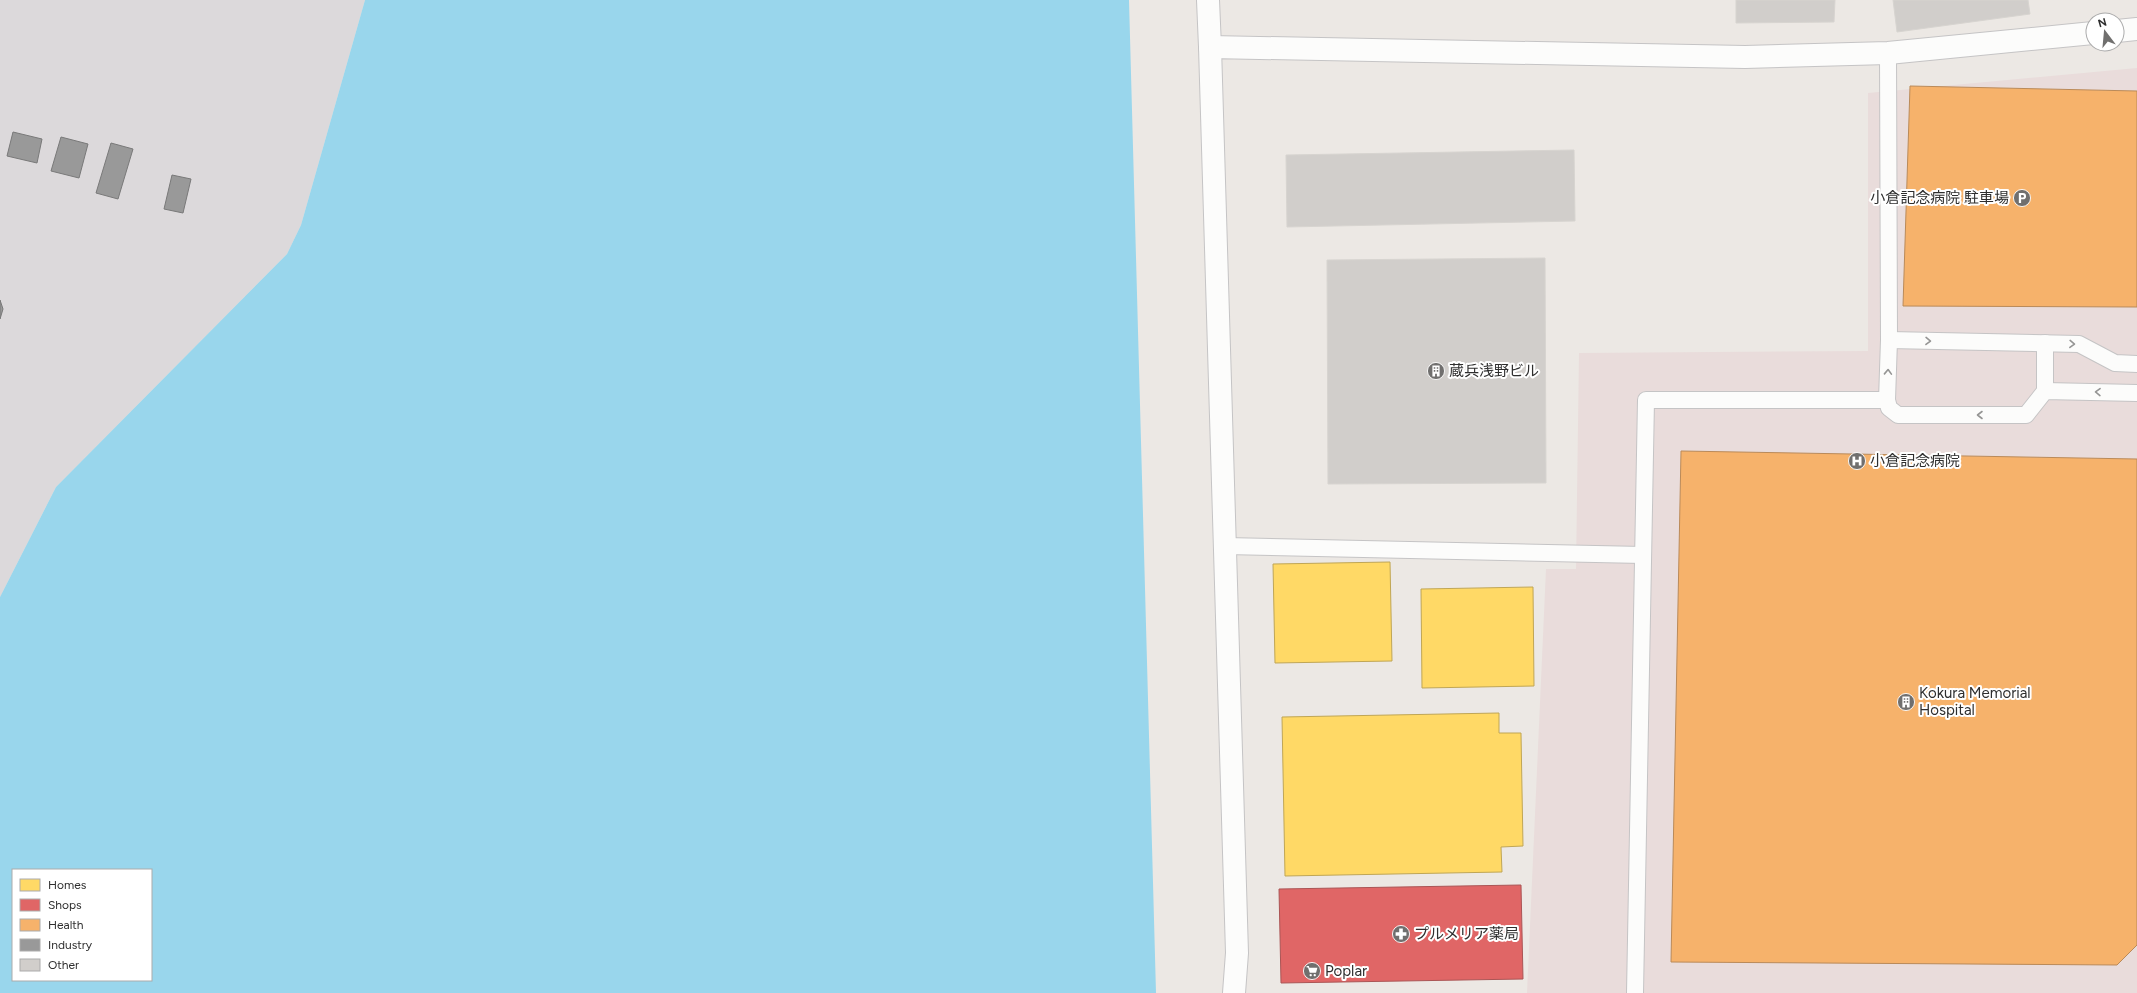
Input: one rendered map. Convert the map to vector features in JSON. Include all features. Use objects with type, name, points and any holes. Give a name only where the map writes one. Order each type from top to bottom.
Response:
[{"type":"street","points":[[1208,0],[1237,953],[1234,993]]},
{"type":"street","points":[[2125,30],[2137,29]]},
{"type":"street","points":[[1210,47],[1745,57],[1888,53],[2085,35]]},
{"type":"lane","points":[[1888,53],[1889,340],[1887,400],[1889,408],[1902,415],[2026,415],[2045,391],[2045,343]]},
{"type":"lane","points":[[1889,340],[2079,344],[2115,363],[2137,364]]},
{"type":"lane","points":[[2045,391],[2137,393]]},
{"type":"lane","points":[[1635,993],[1646,400],[1887,400]]},
{"type":"lane","points":[[1225,546],[1643,555]]},
{"type":"shaded area","points":[[0,0],[365,0],[301,225],[287,254],[56,487],[0,597]]},
{"type":"shaded area","name":"小倉記念病院","points":[[2137,68],[2137,993],[1527,993],[1546,569],[1576,569],[1579,353],[1868,351],[1868,93]]},
{"type":"water","points":[[365,0],[1129,0],[1156,993],[0,993],[0,597],[56,487],[287,254],[301,225]]},
{"type":"building: Homes","points":[[1390,562],[1392,661],[1275,663],[1273,564]]},
{"type":"building: Homes","points":[[1533,587],[1534,686],[1422,688],[1421,589]]},
{"type":"building: Homes","points":[[1499,713],[1499,733],[1521,733],[1523,846],[1501,847],[1502,872],[1285,876],[1282,717]]},
{"type":"building: Shops","name":"プルメリア薬局","points":[[1521,885],[1523,979],[1281,983],[1279,889]]},
{"type":"building: Health","name":"小倉記念病院 駐車場","points":[[1910,86],[2137,91],[2137,307],[1903,306]]},
{"type":"building: Health","name":"Kokura Memorial Hospital","points":[[1681,451],[2137,459],[2137,945],[2117,965],[1671,962]]},
{"type":"building: Industry","points":[[13,132],[42,139],[37,163],[7,156]]},
{"type":"building: Industry","points":[[61,137],[88,144],[79,178],[51,171]]},
{"type":"building: Industry","points":[[111,143],[133,149],[118,199],[96,193]]},
{"type":"building: Industry","points":[[172,175],[191,179],[183,213],[164,209]]},
{"type":"building: Industry","points":[[0,300],[3,309],[0,319]]},
{"type":"building: Other","points":[[1736,0],[1835,0],[1834,22],[1736,23]]},
{"type":"building: Other","points":[[1893,0],[2028,0],[2030,14],[1897,32]]},
{"type":"building: Other","points":[[1574,150],[1575,221],[1287,227],[1286,155]]},
{"type":"building: Other","name":"蔵兵浅野ビル","points":[[1545,258],[1546,483],[1328,484],[1327,260]]},
{"type":"place","name":"小倉記念病院 駐車場","points":[[2022,198]]},
{"type":"place","name":"蔵兵浅野ビル","points":[[1436,371]]},
{"type":"place","name":"小倉記念病院","points":[[1857,461]]},
{"type":"place","name":"Kokura Memorial Hospital","points":[[1906,702]]},
{"type":"place","name":"プルメリア薬局","points":[[1401,934]]},
{"type":"place","name":"Poplar","points":[[1312,971]]}]
